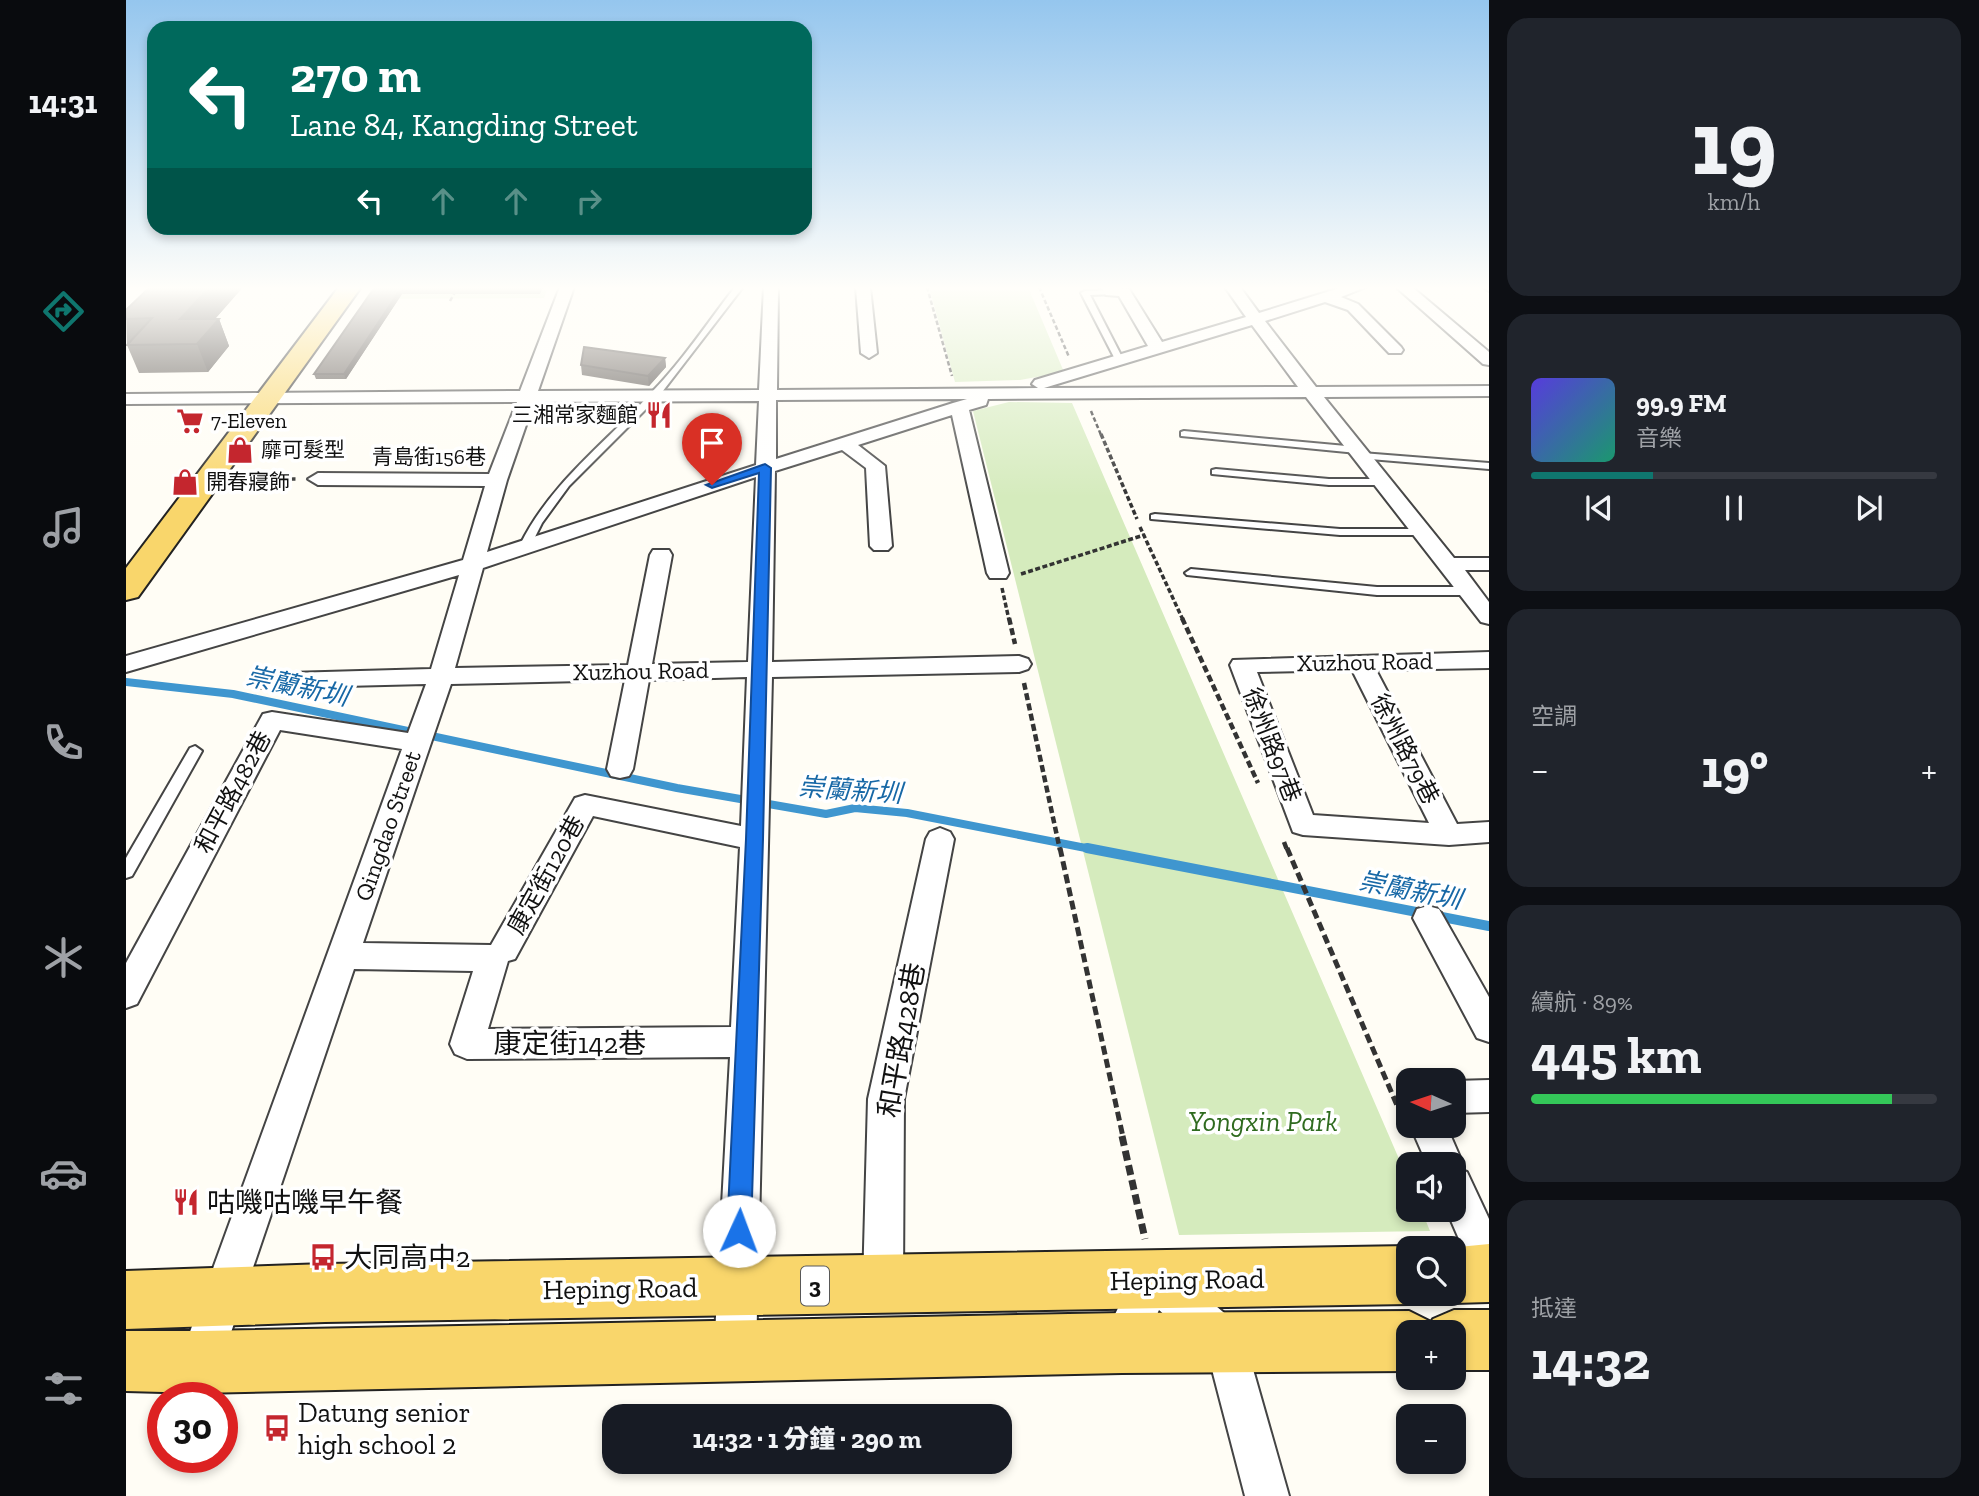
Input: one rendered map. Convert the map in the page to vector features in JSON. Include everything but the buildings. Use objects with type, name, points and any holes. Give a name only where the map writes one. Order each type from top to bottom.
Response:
[{"type":"main road","points":[[126,590],[299,357]]},
{"type":"main road","points":[[1466,1274],[1489,1273]]},
{"type":"main road","name":"Heping Road","points":[[126,1300],[339,1293],[1396,1275]]},
{"type":"main road","points":[[126,1361],[200,1362],[1122,1343],[1396,1340]]},
{"type":"main road","points":[[1466,1340],[1489,1340]]},
{"type":"street","name":"Qingdao Street","points":[[200,1362],[441,676],[497,480],[540,357]]},
{"type":"street","points":[[735,1353],[769,357]]},
{"type":"street","points":[[126,399],[768,394],[958,400],[1006,393],[1133,357]]},
{"type":"street","points":[[1283,357],[1450,564],[1489,617]]},
{"type":"street","points":[[1006,393],[1489,391]]},
{"type":"street","points":[[126,664],[472,565],[526,545],[844,443],[958,400]]},
{"type":"street","points":[[958,400],[999,577]]},
{"type":"street","points":[[844,443],[875,466],[881,545]]},
{"type":"street","name":"青島街156巷","points":[[318,479],[497,480]]},
{"type":"street","points":[[620,769],[661,555]]},
{"type":"street","points":[[1450,564],[1489,564]]},
{"type":"street","name":"Xuzhou Road","points":[[1242,665],[1489,660]]},
{"type":"street","name":"徐州路79巷","points":[[1360,662],[1449,835]]},
{"type":"street","name":"Xuzhou Road","points":[[262,680],[1019,664]]},
{"type":"street","name":"徐州路97巷","points":[[1242,665],[1293,831]]},
{"type":"street","name":"和平路482巷","points":[[126,994],[272,720],[420,734]]},
{"type":"street","name":"康定街120巷","points":[[505,950],[585,805],[755,814]]},
{"type":"street","points":[[1293,831],[1486,837]]},
{"type":"street","name":"和平路428巷","points":[[883,1285],[886,1099],[940,839]]},
{"type":"street","points":[[1428,918],[1489,1028]]},
{"type":"street","name":"康定街142巷","points":[[342,956],[493,958],[467,1044],[747,1042]]},
{"type":"street","points":[[1466,1097],[1489,1096]]},
{"type":"street","points":[[1466,1211],[1489,1262]]},
{"type":"street","points":[[1122,1343],[1153,1279],[1226,1342],[1267,1496]]},
{"type":"lane","points":[[526,545],[548,503],[655,394],[687,357]]},
{"type":"lane","points":[[1118,357],[1120,361]]},
{"type":"lane","points":[[1184,434],[1489,466]]},
{"type":"lane","points":[[1216,472],[1329,482],[1383,482]]},
{"type":"lane","points":[[1155,517],[1340,532],[1423,532]]},
{"type":"lane","points":[[1191,573],[1377,591],[1469,591]]},
{"type":"lane","points":[[126,872],[195,751]]},
{"type":"path","points":[[946,357],[958,400]]},
{"type":"path","points":[[1069,357],[1077,374]]},
{"type":"path","points":[[1083,393],[1144,536],[1260,786]]},
{"type":"path","points":[[210,478],[318,479]]},
{"type":"path","points":[[1144,536],[999,577],[1063,854],[1153,1279]]},
{"type":"path","points":[[1293,831],[1299,875],[1310,902],[1396,1082]]},
{"type":"green space","points":[[948,357],[1058,357],[1064,372],[1020,380],[955,382]]},
{"type":"green space","name":"Yongxin Park","points":[[1009,402],[1072,403],[1396,1152],[1396,1222],[1426,1222],[1430,1231],[1179,1235],[973,411]]},
{"type":"waterway","name":"崇蘭新圳","points":[[126,682],[233,694],[677,788],[826,814],[855,808],[907,813],[1096,850]]},
{"type":"waterway","name":"崇蘭新圳","points":[[1087,848],[1489,926]]},
{"type":"place","name":"三湘常家麵館","points":[[659,415]]},
{"type":"place","name":"7-Eleven","points":[[190,421]]},
{"type":"place","name":"靡可髮型","points":[[240,450]]},
{"type":"place","name":"開春寢飾","points":[[185,482]]},
{"type":"place","name":"咕嘰咕嘰早午餐","points":[[186,1202]]},
{"type":"place","name":"大同高中2","points":[[323,1257]]},
{"type":"place","name":"Datung senior high school 2","points":[[277,1428]]},
{"type":"route","points":[[712,485],[765,468],[755,839],[739,1231]]}]
